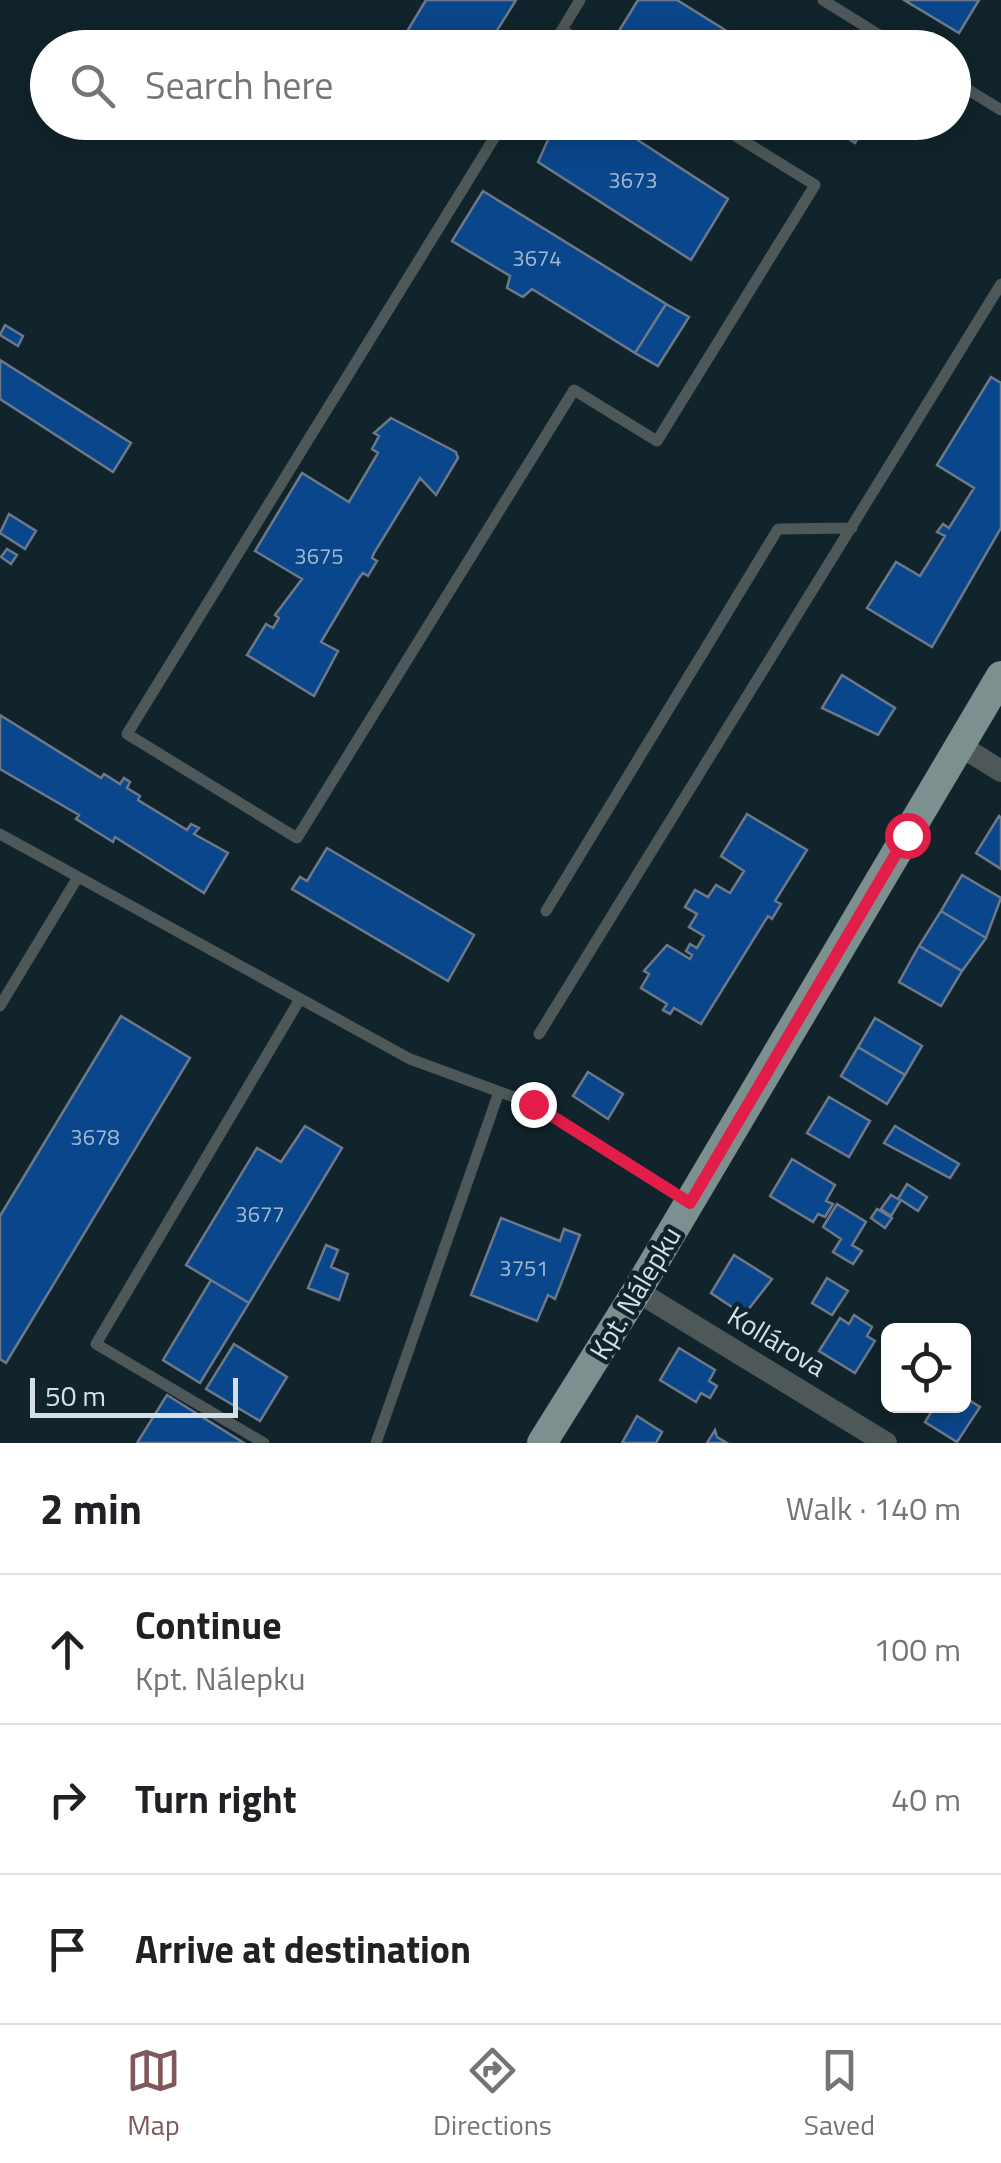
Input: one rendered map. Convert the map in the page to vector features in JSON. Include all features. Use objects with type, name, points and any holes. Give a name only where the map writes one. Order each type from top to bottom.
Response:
[{"type":"main road","name":"Kpt. Nálepku","points":[[542,1443],[690,1203],[1001,676]]},
{"type":"street","points":[[959,746],[1001,771]]},
{"type":"street","name":"Kollárova","points":[[637,1291],[886,1443]]},
{"type":"lane","points":[[562,30],[580,0]]},
{"type":"lane","points":[[823,0],[871,30]]},
{"type":"lane","points":[[971,91],[1001,110]]},
{"type":"lane","points":[[493,140],[127,734],[297,838],[574,390],[657,441],[815,185],[742,140]]},
{"type":"lane","points":[[540,1034],[1001,284]]},
{"type":"lane","points":[[546,911],[778,529],[852,528]]},
{"type":"lane","points":[[0,834],[410,1059],[533,1104],[690,1203]]},
{"type":"lane","points":[[0,1006],[78,877]]},
{"type":"lane","points":[[264,1443],[96,1344],[300,999]]},
{"type":"lane","points":[[376,1443],[500,1092]]},
{"type":"building","points":[[426,0],[516,0],[497,30],[408,30]]},
{"type":"building","points":[[638,0],[677,0],[725,30],[620,30]]},
{"type":"building","points":[[904,0],[979,0],[961,30],[954,30]]},
{"type":"building","points":[[548,140],[638,140],[728,199],[691,260],[538,162]]},
{"type":"building","points":[[483,191],[666,304],[635,353],[532,289],[523,297],[507,288],[510,276],[452,241]]},
{"type":"building","points":[[666,304],[689,317],[658,366],[635,353]]},
{"type":"building","points":[[5,325],[23,336],[18,346],[0,335]]},
{"type":"building","points":[[0,360],[131,443],[113,472],[0,399]]},
{"type":"building","points":[[991,377],[1001,383],[1001,528],[932,647],[867,608],[896,562],[920,576],[945,536],[937,532],[943,524],[949,528],[974,488],[937,465]]},
{"type":"building","points":[[391,418],[456,452],[458,458],[436,495],[420,478],[374,553],[372,558],[377,561],[368,576],[363,573],[359,578],[321,642],[338,651],[314,696],[247,655],[266,624],[273,628],[279,618],[275,615],[302,579],[255,551],[302,473],[349,502],[378,453],[372,449],[379,436],[374,433]]},
{"type":"building","points":[[9,514],[36,531],[25,549],[0,533]]},
{"type":"building","points":[[7,549],[17,555],[11,564],[1,557]]},
{"type":"building","points":[[842,675],[895,708],[878,735],[822,708]]},
{"type":"building","points":[[0,715],[101,778],[104,774],[120,784],[124,778],[130,782],[127,788],[140,796],[138,800],[187,830],[191,824],[199,828],[194,834],[228,853],[204,893],[115,837],[113,842],[76,819],[79,815],[0,769]]},
{"type":"building","points":[[747,814],[807,850],[775,901],[781,904],[772,919],[768,916],[701,1024],[674,1008],[670,1014],[663,1010],[667,1004],[641,988],[649,974],[644,971],[667,945],[690,959],[692,955],[686,951],[690,944],[697,948],[704,936],[689,927],[697,914],[685,907],[695,890],[708,897],[716,885],[730,893],[744,871],[721,856]]},
{"type":"building","points":[[1001,818],[1001,869],[976,853]]},
{"type":"building","points":[[327,848],[474,935],[448,981],[292,889],[300,877],[307,881]]},
{"type":"building","points":[[962,875],[1001,898],[986,938],[941,911]]},
{"type":"building","points":[[941,911],[986,938],[962,971],[919,946]]},
{"type":"building","points":[[919,946],[962,971],[941,1006],[899,982]]},
{"type":"building","points":[[121,1016],[190,1058],[6,1363],[0,1359],[0,1216]]},
{"type":"building","points":[[875,1018],[922,1046],[905,1075],[858,1047]]},
{"type":"building","points":[[858,1047],[905,1075],[887,1104],[841,1076]]},
{"type":"building","points":[[588,1072],[623,1094],[608,1119],[573,1096]]},
{"type":"building","points":[[829,1097],[870,1121],[849,1157],[807,1133]]},
{"type":"building","points":[[305,1126],[342,1148],[249,1303],[186,1265],[257,1148],[281,1162]]},
{"type":"building","points":[[895,1126],[959,1164],[950,1178],[884,1143]]},
{"type":"building","points":[[792,1159],[835,1185],[826,1201],[833,1204],[825,1217],[818,1214],[813,1222],[770,1196]]},
{"type":"building","points":[[907,1184],[927,1197],[918,1211],[901,1200],[891,1216],[881,1209],[891,1195],[898,1199]]},
{"type":"building","points":[[837,1204],[866,1222],[852,1245],[862,1251],[853,1264],[833,1252],[841,1239],[823,1227]]},
{"type":"building","points":[[877,1209],[892,1218],[885,1228],[871,1218]]},
{"type":"building","points":[[501,1218],[560,1241],[564,1229],[580,1235],[555,1299],[548,1295],[537,1321],[471,1295]]},
{"type":"building","points":[[326,1245],[338,1250],[331,1267],[348,1274],[339,1300],[308,1288]]},
{"type":"building","points":[[734,1255],[772,1279],[744,1315],[711,1293]]},
{"type":"building","points":[[827,1278],[848,1291],[832,1315],[812,1303]]},
{"type":"building","points":[[211,1280],[249,1303],[200,1383],[163,1360]]},
{"type":"building","points":[[854,1315],[872,1327],[867,1336],[875,1341],[855,1373],[819,1351],[840,1318],[849,1324]]},
{"type":"building","points":[[234,1344],[287,1377],[260,1421],[206,1389]]},
{"type":"building","points":[[679,1348],[715,1370],[709,1381],[717,1386],[710,1398],[701,1393],[696,1402],[660,1380]]},
{"type":"building","points":[[167,1395],[244,1443],[137,1443]]},
{"type":"building","points":[[971,1401],[980,1407],[957,1442],[925,1422],[931,1413],[971,1413]]},
{"type":"building","points":[[637,1416],[662,1432],[656,1443],[622,1443]]},
{"type":"building","points":[[715,1430],[717,1437],[727,1443],[707,1443]]},
{"type":"route","points":[[533,1104],[690,1203],[907,835]]}]
